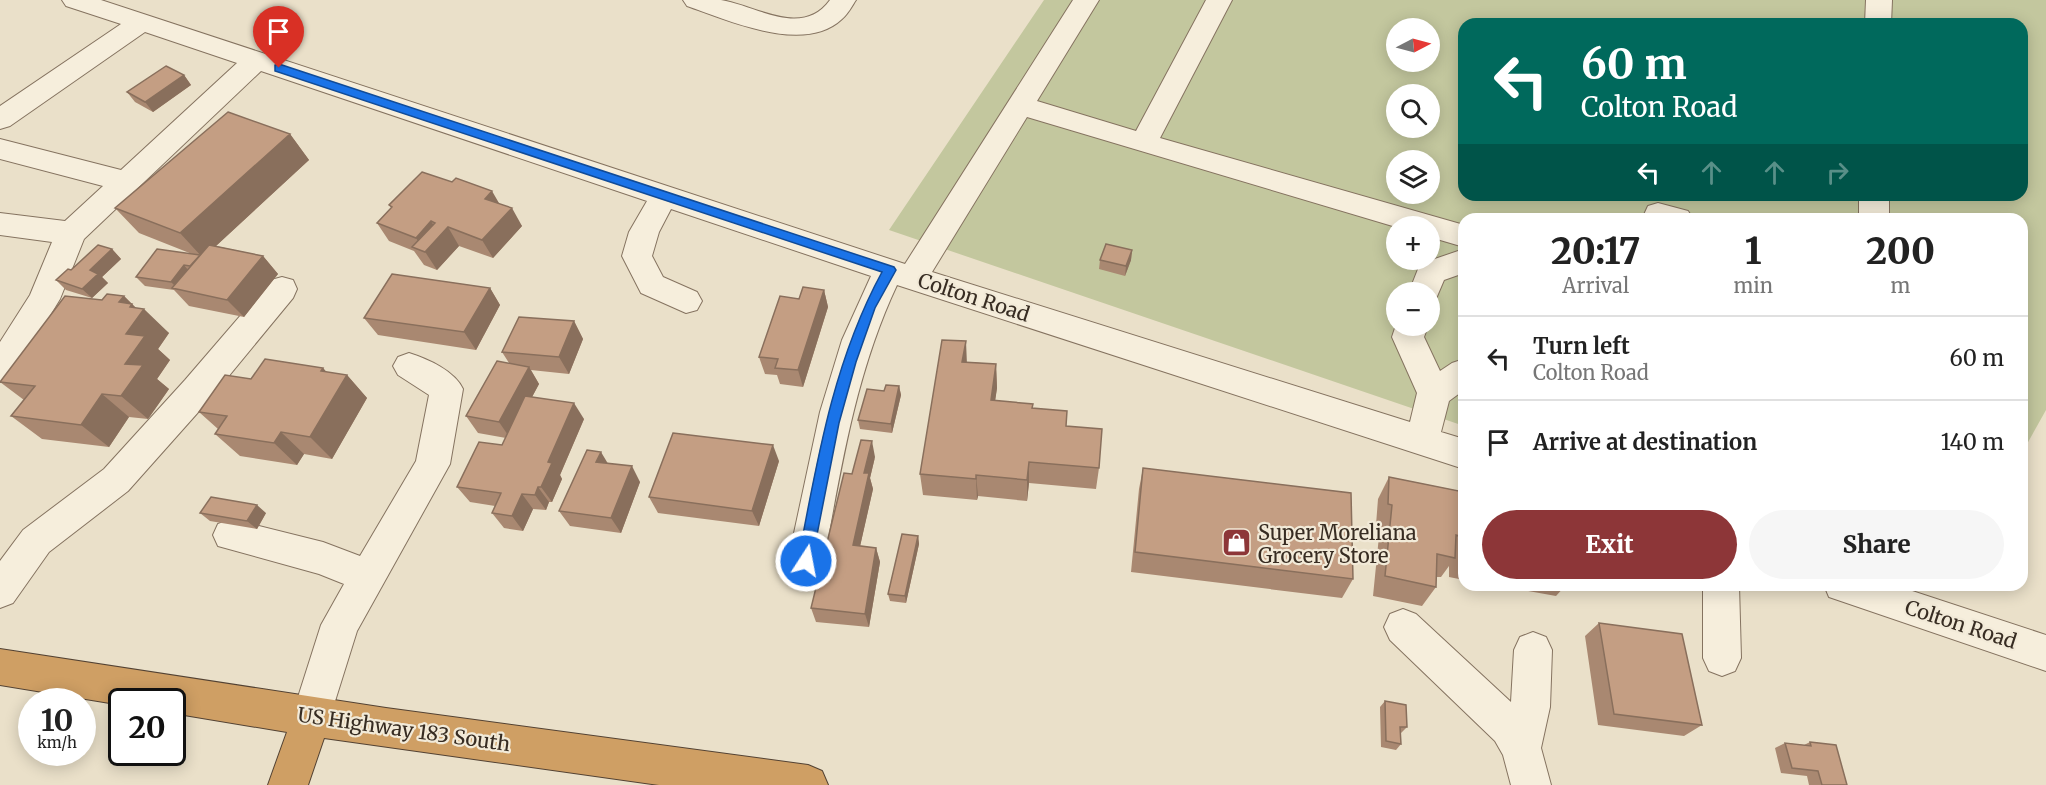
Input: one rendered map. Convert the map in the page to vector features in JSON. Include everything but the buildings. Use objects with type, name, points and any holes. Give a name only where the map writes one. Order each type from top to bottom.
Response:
[{"type":"highway","name":"US Highway 183 South","points":[[0,668],[312,716],[808,785]]},
{"type":"highway","points":[[288,785],[312,716]]},
{"type":"street","name":"Colton Road","points":[[75,0],[900,274],[1458,452]]},
{"type":"street","points":[[696,0],[782,27],[807,26],[831,15],[843,0]]},
{"type":"street","points":[[806,561],[832,423],[840,392],[869,308],[900,274],[1019,105],[1086,0]]},
{"type":"street","points":[[1143,143],[1219,0]]},
{"type":"street","points":[[1878,18],[1879,0]]},
{"type":"street","points":[[0,118],[142,22]]},
{"type":"street","points":[[0,369],[44,299],[71,233],[256,60]]},
{"type":"street","points":[[1019,105],[1458,234]]},
{"type":"street","points":[[0,149],[127,182]]},
{"type":"street","points":[[664,195],[645,232],[636,256],[652,285],[686,301]]},
{"type":"street","points":[[0,224],[71,233]]},
{"type":"street","points":[[1428,282],[1431,272],[1458,263]]},
{"type":"street","points":[[0,591],[36,541],[116,480],[197,390],[282,289]]},
{"type":"street","points":[[1408,336],[1434,393],[1422,440]]},
{"type":"street","points":[[312,716],[339,625],[433,464],[447,389],[409,366]]},
{"type":"street","points":[[1434,393],[1458,376]]},
{"type":"street","points":[[231,535],[323,558],[368,576]]},
{"type":"street","points":[[1721,591],[1722,658]]},
{"type":"street","name":"Colton Road","points":[[1860,591],[2046,653]]},
{"type":"street","points":[[1403,627],[1509,727],[1521,748],[1531,785]]},
{"type":"street","points":[[1521,748],[1530,707],[1533,650]]},
{"type":"green space","points":[[1044,0],[2046,0],[2046,410],[2028,442],[2028,213],[1458,213],[1458,424],[889,230]]},
{"type":"place","name":"Super Moreliana Grocery Store","points":[[1237,543]]},
{"type":"route","points":[[279,68],[889,270],[869,308],[849,362],[832,423],[806,561]]}]
